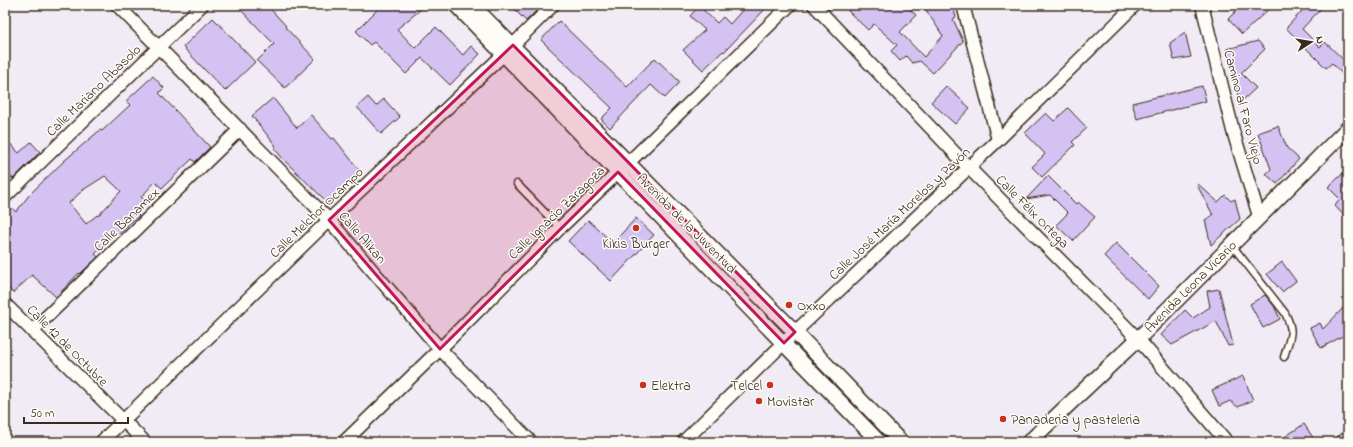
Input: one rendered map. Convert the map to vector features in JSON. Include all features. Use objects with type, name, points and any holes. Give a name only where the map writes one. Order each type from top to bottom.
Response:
[{"type":"street","name":"Calle Alikan","points":[[117,5],[329,220],[440,349],[531,442]]},
{"type":"street","name":"Calle Mariano Abasolo","points":[[5,197],[202,5]]},
{"type":"street","name":"Avenida de la Juventud","points":[[456,5],[508,50],[623,168],[784,343],[879,442]]},
{"type":"street","name":"Avenida de la Juventud","points":[[472,5],[508,50]]},
{"type":"street","name":"Calle Melchor Ocampo","points":[[101,442],[553,5]]},
{"type":"street","name":"Calle Ignacio Zaragoza","points":[[344,442],[440,349],[560,228],[790,5]]},
{"type":"street","name":"Calle Félix Ortega","points":[[814,5],[969,168],[1138,339],[1227,442]]},
{"type":"street","points":[[963,5],[998,140]]},
{"type":"street","name":"Calle José María Morelos y Pavón","points":[[683,442],[795,332],[998,140],[1135,5]]},
{"type":"street","name":"Camino al Faro Viejo","points":[[1202,5],[1230,117],[1259,216]]},
{"type":"street","name":"Avenida Leona Vicario","points":[[1029,442],[1138,339],[1348,128]]},
{"type":"street","name":"Calle Banamex","points":[[32,331],[240,129]]},
{"type":"street","name":"Avenida de la Juventud","points":[[623,168],[795,332],[901,442]]},
{"type":"street","name":"Calle 12 de Octubre","points":[[5,304],[145,442]]},
{"type":"street","points":[[1342,442],[1348,437]]},
{"type":"lane","points":[[517,184],[560,228]]},
{"type":"lane","points":[[1231,244],[1281,307],[1290,324],[1292,330],[1284,356]]},
{"type":"highlighted area","points":[[513,45],[795,332],[784,343],[618,172],[440,349],[329,220]]},
{"type":"building","points":[[236,5],[267,5],[315,59],[285,88],[257,61],[274,44]]},
{"type":"building","points":[[382,5],[426,5],[397,29],[415,48],[436,27],[463,55],[471,46],[480,54],[450,85],[422,58],[406,74],[374,42],[370,45],[356,31]]},
{"type":"building","points":[[510,5],[542,5],[526,21]]},
{"type":"building","points":[[747,5],[769,5],[724,52],[723,51],[703,70],[683,50],[705,30],[690,16],[699,6],[717,23],[723,17],[730,24]]},
{"type":"building","points":[[854,5],[861,5],[866,10],[870,5],[905,5],[916,15],[900,32],[924,57],[943,36],[926,10],[930,5],[952,5],[956,17],[953,19],[963,41],[933,73],[920,61],[912,63],[906,56],[900,61],[891,51],[897,45],[874,24],[868,30],[848,11]]},
{"type":"building","points":[[1242,5],[1273,5],[1242,34],[1228,19]]},
{"type":"building","points":[[1304,5],[1324,5],[1302,29],[1320,47],[1325,42],[1348,64],[1348,80],[1332,63],[1326,68],[1286,28],[1301,12]]},
{"type":"building","points":[[213,18],[255,62],[225,91],[183,47]]},
{"type":"building","points":[[559,21],[627,87],[655,58],[680,82],[665,98],[651,85],[610,128],[601,119],[612,108],[541,40]]},
{"type":"building","points":[[1185,32],[1191,57],[1174,60],[1170,43]]},
{"type":"building","points":[[1258,41],[1265,49],[1241,73],[1256,88],[1243,100],[1238,95],[1227,49]]},
{"type":"building","points":[[153,76],[164,88],[159,93],[210,147],[195,162],[192,159],[162,188],[155,182],[141,197],[147,202],[136,213],[139,216],[120,234],[118,232],[95,254],[98,257],[80,274],[79,273],[56,297],[32,275],[13,293],[5,285],[5,215],[12,208],[16,212],[30,194],[64,161],[100,130],[102,131],[130,105],[126,101]],"holes":[[[105,176],[121,191],[98,216],[97,215],[86,224],[69,203],[83,190]]]},
{"type":"building","points":[[946,86],[970,108],[955,124],[931,102]]},
{"type":"building","points":[[1202,86],[1206,101],[1137,119],[1132,103]]},
{"type":"building","points":[[368,97],[376,106],[384,99],[400,117],[381,134],[357,107]]},
{"type":"building","points":[[273,98],[297,128],[311,115],[332,139],[334,138],[360,171],[328,203],[285,161],[274,148],[276,146],[252,116]]},
{"type":"building","points":[[1068,108],[1087,128],[1072,142],[1075,145],[1042,177],[1032,167],[1045,154],[1025,133],[1046,113],[1054,121]]},
{"type":"building","points":[[1278,126],[1287,148],[1299,159],[1277,184],[1266,174],[1271,169],[1258,133]]},
{"type":"building","points":[[5,138],[19,153],[31,142],[40,152],[13,179],[5,170]]},
{"type":"building","points":[[1348,169],[1348,220],[1335,206],[1340,199],[1328,187]]},
{"type":"building","points":[[1048,176],[1076,204],[1078,202],[1095,217],[1073,241],[1056,225],[1068,213],[1050,195],[1026,199]]},
{"type":"building","points":[[1198,184],[1218,202],[1225,195],[1231,201],[1235,199],[1240,219],[1211,245],[1205,220],[1213,215],[1197,185]]},
{"type":"building","points":[[636,218],[654,235],[611,281],[568,241],[588,220],[613,243]]},
{"type":"building","points":[[1116,243],[1159,286],[1148,299],[1104,256]]},
{"type":"building","points":[[1282,262],[1296,281],[1282,292],[1267,274]]},
{"type":"building","points":[[1219,289],[1233,345],[1228,346],[1216,321],[1172,345],[1161,335],[1185,310],[1193,318],[1210,307],[1207,291]]},
{"type":"building","points":[[1265,295],[1274,306],[1280,319],[1263,328],[1250,304]]},
{"type":"building","points":[[1348,303],[1348,333],[1321,348],[1310,328],[1320,323],[1323,329]]},
{"type":"building","points":[[1243,376],[1253,400],[1238,407],[1230,401],[1219,406],[1212,390]]},
{"type":"building","points":[[1304,424],[1316,442],[1277,442]]},
{"type":"place","name":"Kikis Burger","points":[[636,228]]},
{"type":"place","name":"Oxxo","points":[[789,305]]},
{"type":"place","name":"Elektra","points":[[643,385]]},
{"type":"place","name":"Telcel","points":[[770,385]]},
{"type":"place","name":"Movistar","points":[[759,401]]},
{"type":"place","name":"Panaderia y pasteleria","points":[[1003,419]]}]
